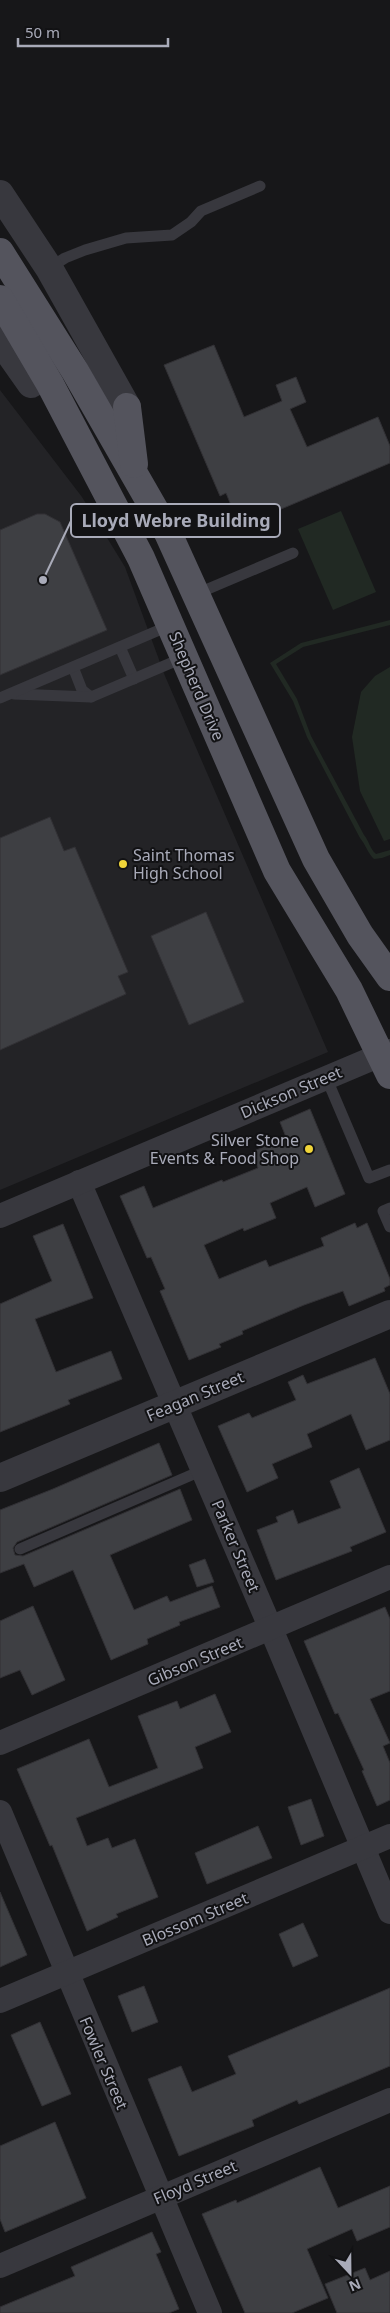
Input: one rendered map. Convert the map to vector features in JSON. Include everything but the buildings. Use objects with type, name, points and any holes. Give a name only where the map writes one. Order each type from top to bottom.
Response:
[{"type":"main road","points":[[0,252],[75,371],[168,533],[316,859],[360,935],[390,977]]},
{"type":"main road","name":"Shepherd Drive","points":[[0,299],[50,384],[104,486],[171,625],[277,871],[348,990],[387,1060]]},
{"type":"main road","points":[[31,384],[104,486]]},
{"type":"main road","points":[[127,408],[135,475]]},
{"type":"main road","points":[[171,625],[196,626],[214,635]]},
{"type":"street","points":[[0,194],[49,268],[127,408]]},
{"type":"street","points":[[0,340],[31,384]]},
{"type":"street","name":"Dickson Street","points":[[0,1216],[326,1077],[387,1060]]},
{"type":"street","name":"Parker Street","points":[[78,1182],[271,1629],[390,1912]]},
{"type":"street","name":"Feagan Street","points":[[0,1478],[390,1314]]},
{"type":"street","name":"Gibson Street","points":[[0,1743],[390,1577]]},
{"type":"street","name":"Fowler Street","points":[[0,1812],[161,2197],[206,2312]]},
{"type":"street","name":"Blossom Street","points":[[0,2001],[390,1836]]},
{"type":"street","name":"Floyd Street","points":[[0,2266],[390,2100]]},
{"type":"lane","points":[[49,268],[65,258],[85,250],[126,238],[172,235],[191,222],[201,210],[260,186]]},
{"type":"lane","points":[[196,594],[293,552]]},
{"type":"lane","points":[[5,696],[171,625]]},
{"type":"lane","points":[[120,647],[134,679]]},
{"type":"lane","points":[[5,696],[91,697],[185,657]]},
{"type":"lane","points":[[74,667],[82,690],[91,697]]},
{"type":"lane","points":[[326,1077],[369,1178],[390,1170]]},
{"type":"lane","points":[[390,1208],[383,1211],[390,1227]]},
{"type":"lane","points":[[20,1549],[203,1470]]},
{"type":"shaded area","name":"Saint Thomas High School","points":[[0,390],[82,497],[125,567],[165,676],[328,1052],[0,1190]]},
{"type":"shaded area","points":[[341,511],[376,592],[333,610],[298,529]]},
{"type":"shaded area","points":[[390,620],[390,625],[303,647],[276,664],[297,699],[311,736],[372,850],[376,854],[390,850],[390,855],[374,859],[360,838],[307,737],[293,701],[270,663],[301,643]]},
{"type":"shaded area","points":[[390,667],[390,839],[384,841],[360,791],[352,737],[361,692],[375,676]]},
{"type":"place","name":"Lloyd Webre Building","points":[[43,580]]},
{"type":"place","name":"Saint Thomas High School","points":[[123,864]]},
{"type":"place","name":"Silver Stone Events & Food Shop","points":[[309,1149]]}]
